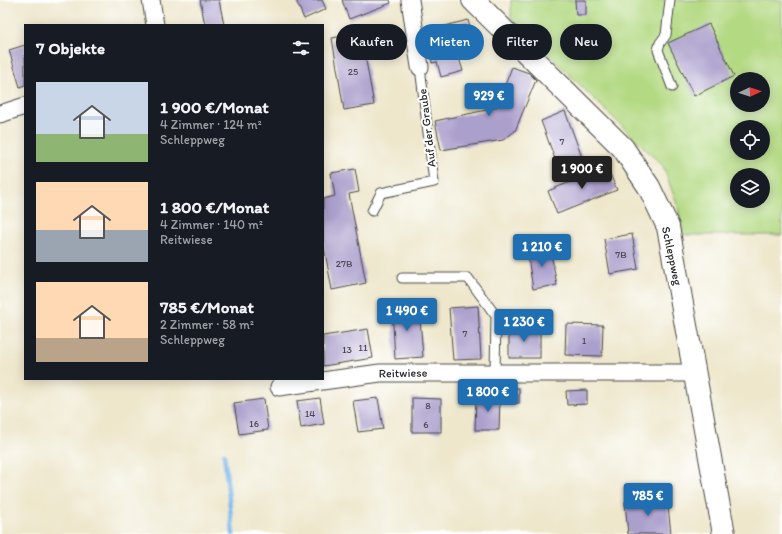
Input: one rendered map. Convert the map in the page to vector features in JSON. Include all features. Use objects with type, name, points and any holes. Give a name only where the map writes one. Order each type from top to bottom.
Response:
[{"type":"street","points":[[151,0],[155,24]]},
{"type":"street","name":"Auf der Graube","points":[[410,0],[420,66]]},
{"type":"street","name":"Schleppweg","points":[[473,0],[624,148],[649,187],[668,227],[724,534]]},
{"type":"street","points":[[0,114],[24,106]]},
{"type":"street","name":"Reitwiese","points":[[280,387],[380,373],[695,373]]},
{"type":"lane","points":[[670,0],[666,35],[660,43],[658,50],[672,87]]},
{"type":"lane","name":"Auf der Graube","points":[[372,211],[381,193],[434,182],[420,66]]},
{"type":"lane","points":[[402,278],[468,278],[496,316],[495,373]]},
{"type":"green space","points":[[511,0],[782,0],[782,235],[683,235],[678,207],[663,166],[552,58],[552,24],[517,24],[511,18]]},
{"type":"building","points":[[200,0],[219,0],[224,24],[205,24]]},
{"type":"building","points":[[296,0],[322,0],[326,9],[304,19]]},
{"type":"building","points":[[342,0],[390,0],[391,3],[349,19]]},
{"type":"building","points":[[575,0],[586,0],[586,15],[576,15]]},
{"type":"building","points":[[468,20],[469,24],[452,24]]},
{"type":"building","points":[[709,24],[732,72],[730,72],[730,78],[694,96],[668,43]]},
{"type":"building","points":[[336,37],[336,60],[366,60],[374,105],[344,110],[332,38]]},
{"type":"building","points":[[24,45],[24,85],[20,87],[9,50]]},
{"type":"building","points":[[432,60],[460,60],[463,71],[441,77],[437,62],[432,63]]},
{"type":"building","points":[[512,67],[529,73],[536,80],[515,131],[503,140],[441,150],[435,121],[496,108]]},
{"type":"building","points":[[565,111],[583,160],[559,170],[541,121]]},
{"type":"building","points":[[607,167],[617,190],[557,214],[548,191]]},
{"type":"building","points":[[355,169],[359,192],[349,194],[366,283],[332,290],[324,246],[324,199],[335,196],[331,173]]},
{"type":"building","points":[[632,234],[638,269],[610,274],[604,239]]},
{"type":"building","points":[[550,247],[557,285],[533,289],[527,251]]},
{"type":"building","points":[[419,305],[423,357],[395,359],[392,307]]},
{"type":"building","points":[[478,306],[481,359],[453,360],[449,308]]},
{"type":"building","points":[[566,324],[603,325],[602,356],[565,355]]},
{"type":"building","points":[[509,328],[540,328],[540,358],[509,358]]},
{"type":"building","points":[[368,329],[373,358],[324,366],[324,336]]},
{"type":"building","points":[[513,388],[519,388],[519,403],[513,403]]},
{"type":"building","points":[[587,390],[587,404],[567,405],[566,391]]},
{"type":"building","points":[[476,396],[500,396],[499,430],[475,430]]},
{"type":"building","points":[[320,398],[324,424],[301,428],[297,401]]},
{"type":"building","points":[[378,398],[383,429],[358,432],[353,401]]},
{"type":"building","points":[[412,398],[441,399],[441,432],[412,432]]},
{"type":"building","points":[[264,399],[268,430],[239,434],[234,403]]},
{"type":"building","points":[[667,497],[671,534],[628,534],[625,502]]},
{"type":"waterway","points":[[224,454],[233,534]]}]
